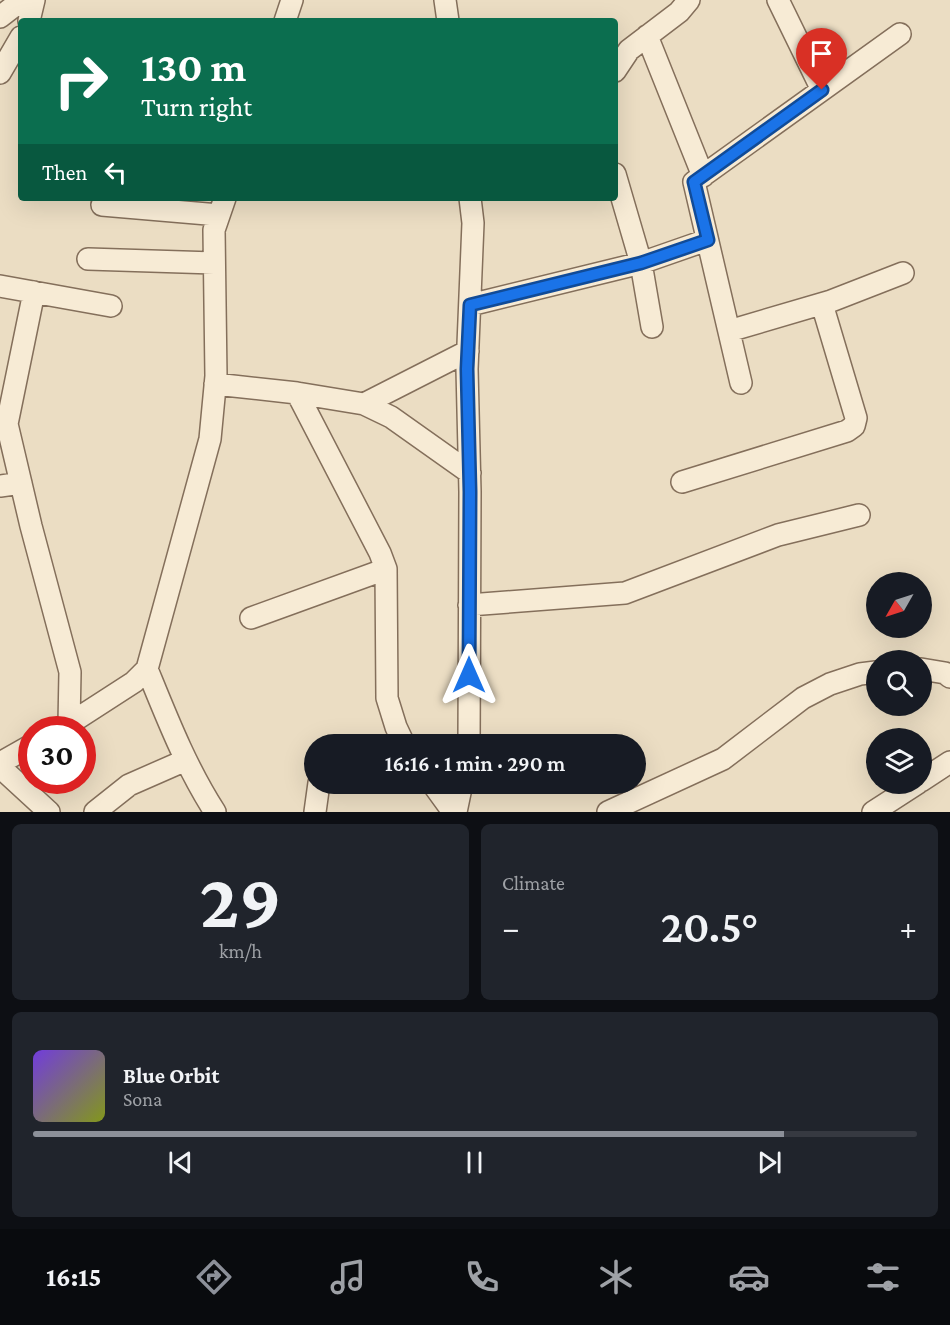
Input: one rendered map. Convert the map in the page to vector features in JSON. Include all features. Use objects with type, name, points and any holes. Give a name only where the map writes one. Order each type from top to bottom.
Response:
[{"type":"street","points":[[0,17],[22,0]]},
{"type":"street","points":[[30,18],[34,0]]},
{"type":"street","points":[[286,18],[292,0]]},
{"type":"street","points":[[445,0],[448,18]]},
{"type":"street","points":[[618,66],[629,50],[679,12],[689,0]]},
{"type":"street","points":[[778,0],[822,90]]},
{"type":"street","points":[[741,383],[694,182],[900,34]]},
{"type":"street","points":[[647,36],[703,176]]},
{"type":"street","points":[[0,73],[18,42]]},
{"type":"street","points":[[618,184],[641,263],[652,327]]},
{"type":"street","points":[[469,734],[468,351],[473,223],[470,201]]},
{"type":"street","points":[[82,716],[134,682],[147,669],[210,439],[215,384],[214,230],[222,206],[102,205]]},
{"type":"street","points":[[470,305],[641,263],[708,240]]},
{"type":"street","points":[[88,259],[214,263]]},
{"type":"street","points":[[729,331],[822,304],[903,273]]},
{"type":"street","points":[[0,286],[111,306]]},
{"type":"street","points":[[34,292],[7,424],[10,485],[70,672],[66,716]]},
{"type":"street","points":[[682,482],[847,431],[854,426],[856,418],[822,304]]},
{"type":"street","points":[[364,404],[468,351]]},
{"type":"street","points":[[215,384],[297,393],[364,404],[391,417],[470,473]]},
{"type":"street","points":[[297,393],[380,553],[386,569],[387,698],[400,734]]},
{"type":"street","points":[[469,605],[625,593],[670,578],[777,535],[859,515]]},
{"type":"street","points":[[251,618],[386,569]]},
{"type":"street","points":[[147,669],[186,760],[214,812]]},
{"type":"street","points":[[932,671],[945,673],[950,677]]},
{"type":"street","points":[[608,812],[723,759],[787,708],[821,688],[866,673]]},
{"type":"street","points":[[18,754],[0,765],[49,812]]},
{"type":"street","points":[[95,812],[129,785],[186,760]]},
{"type":"street","points":[[932,774],[950,762]]},
{"type":"street","points":[[315,812],[316,794]]},
{"type":"street","points":[[440,794],[454,812]]},
{"type":"street","points":[[454,812],[459,794]]},
{"type":"street","points":[[873,812],[901,794]]},
{"type":"route","points":[[469,675],[470,492],[467,369],[470,305],[641,263],[708,240],[694,182],[822,90]]}]
